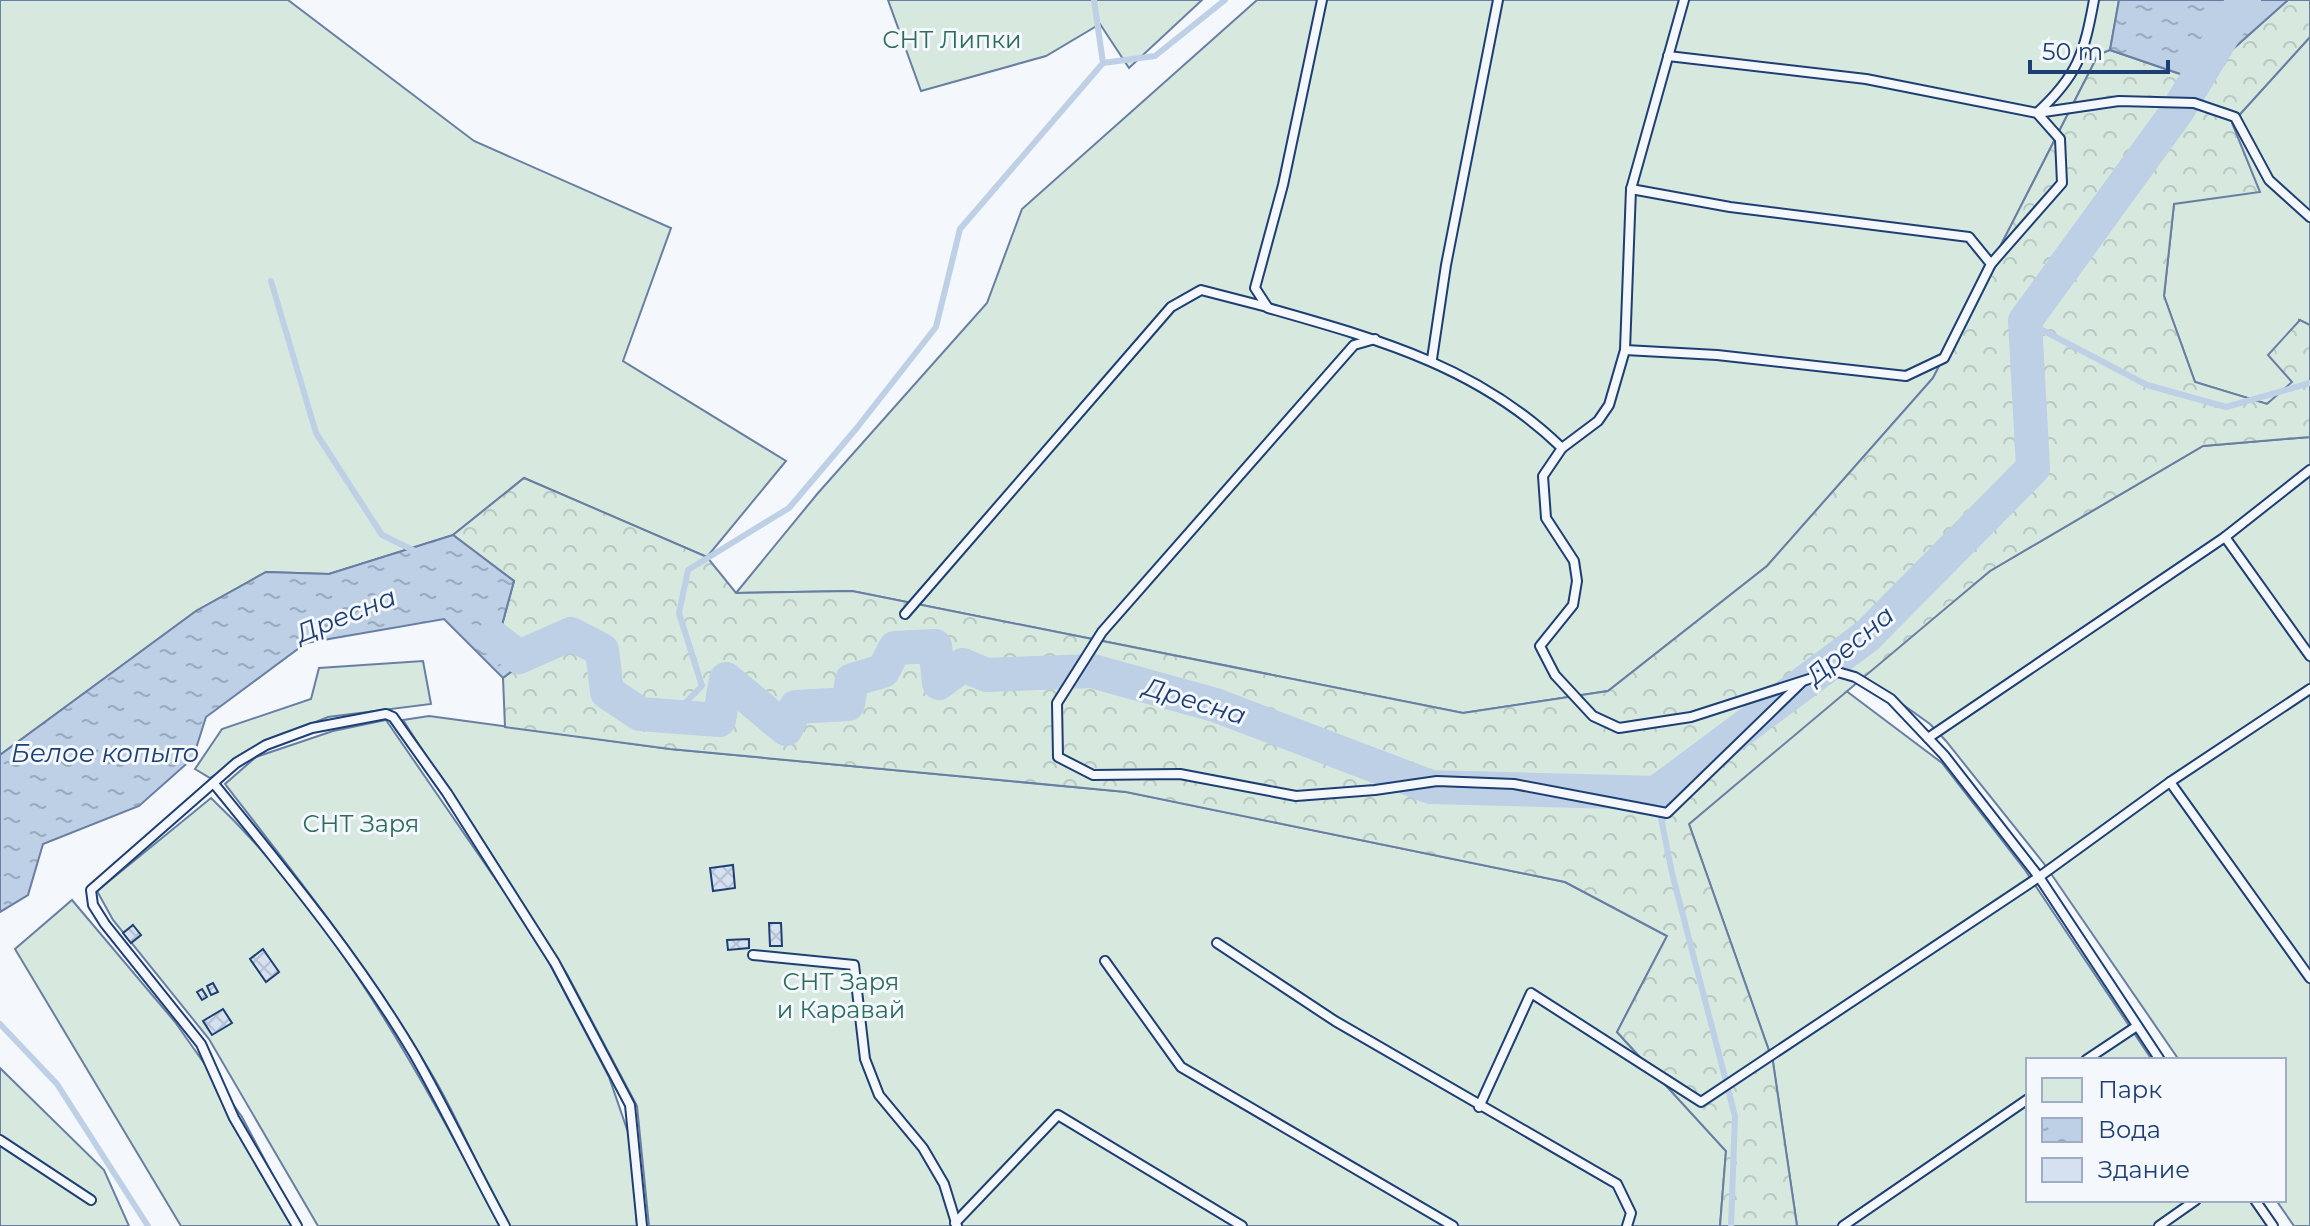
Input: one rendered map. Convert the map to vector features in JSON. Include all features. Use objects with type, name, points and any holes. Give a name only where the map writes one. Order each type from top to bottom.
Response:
[{"type":"lane","points":[[1268,308],[1255,288],[1283,185],[1322,0]]},
{"type":"lane","points":[[1432,359],[1446,265],[1498,0]]},
{"type":"lane","points":[[1684,0],[1631,189],[1625,350],[1609,405],[1598,421],[1562,448],[1543,476],[1546,518],[1574,561],[1577,581],[1573,605],[1540,646],[1555,675],[1593,716],[1619,728],[1650,725],[1704,713],[1834,671],[1855,677],[1891,699],[1928,738],[2039,877],[2159,1058]]},
{"type":"lane","points":[[2037,113],[2065,88],[2084,49],[2094,0]]},
{"type":"lane","points":[[1668,56],[1866,79],[2037,113],[2119,101],[2194,103],[2235,117],[2269,180],[2310,217]]},
{"type":"lane","points":[[1625,350],[1717,355],[1906,376],[1944,358],[1991,264],[2062,183],[2060,139],[2037,113]]},
{"type":"lane","points":[[1631,189],[1730,207],[1969,237],[1991,264]]},
{"type":"lane","points":[[905,614],[1171,307],[1201,290],[1375,339],[1432,359],[1528,415],[1562,448]]},
{"type":"lane","points":[[1375,339],[1354,345],[1102,632],[1057,703],[1058,757],[1093,775],[1180,774],[1296,796],[1437,781],[1514,784],[1667,813],[1806,679]]},
{"type":"lane","points":[[1928,738],[2225,537],[2310,470]]},
{"type":"lane","points":[[2225,537],[2310,656]]},
{"type":"lane","points":[[1479,1107],[1531,993],[1701,1102],[2039,877],[2170,782],[2310,689]]},
{"type":"lane","points":[[297,1226],[234,1118],[201,1044],[93,905],[91,890],[215,785],[236,763],[266,745],[312,728],[372,715],[393,717],[447,793],[555,963],[630,1105],[642,1226]]},
{"type":"lane","points":[[2170,782],[2310,978]]},
{"type":"lane","points":[[215,785],[299,888],[372,989],[420,1065],[505,1226]]},
{"type":"lane","points":[[1217,943],[1335,1021],[1617,1184],[1631,1213],[1627,1226]]},
{"type":"lane","points":[[753,955],[854,965],[865,1059],[879,1095],[923,1148],[944,1184],[956,1224]]},
{"type":"lane","points":[[1105,961],[1181,1067],[1453,1226]]},
{"type":"lane","points":[[2089,1058],[2137,1026]]},
{"type":"lane","points":[[1843,1226],[2026,1100]]},
{"type":"lane","points":[[956,1224],[1058,1115],[1242,1226]]},
{"type":"lane","points":[[0,1140],[91,1200]]},
{"type":"lane","points":[[2159,1226],[2193,1202]]},
{"type":"lane","points":[[2256,1202],[2273,1226]]},
{"type":"green space","points":[[0,0],[288,0],[474,141],[671,228],[623,361],[786,461],[707,557],[524,478],[453,535],[329,574],[266,572],[196,611],[0,755]]},
{"type":"green space","name":"СНТ Липки","points":[[888,0],[1202,0],[1129,68],[1100,24],[1046,56],[921,91]]},
{"type":"green space","points":[[1257,0],[2119,0],[2110,50],[2098,55],[1933,378],[1767,566],[1608,691],[1463,713],[852,591],[736,593],[818,493],[987,303],[1022,209]]},
{"type":"green space","points":[[2288,0],[2310,0],[2310,37],[2232,123],[2260,192],[2174,204],[2164,296],[2195,382],[2267,404],[2292,382],[2268,355],[2300,320],[2310,325],[2310,437],[2203,446],[1990,571],[1689,824],[1773,1062],[1797,1226],[1720,1226],[1726,1151],[1617,1032],[1667,936],[1565,882],[1126,792],[670,749],[505,727],[503,678],[534,654],[502,625],[514,581],[453,535],[524,478],[707,557],[736,593],[852,591],[1463,713],[1608,691],[1767,566],[1933,378],[2098,55],[2110,50],[2198,80]]},
{"type":"green space","points":[[2310,37],[2310,325],[2299,320],[2292,383],[2267,404],[2195,382],[2164,296],[2174,204],[2232,123]]},
{"type":"green space","points":[[2310,437],[2310,1226],[2294,1226],[2277,1202],[2286,1202],[2286,1058],[2178,1058],[2045,865],[1946,741],[1930,724],[1863,676],[1990,571],[2203,446]]},
{"type":"green space","points":[[423,661],[431,704],[328,717],[268,741],[210,778],[195,769],[222,729],[311,699],[319,668]]},
{"type":"green space","points":[[1845,690],[1942,763],[2025,870],[2151,1058],[2026,1058],[2026,1202],[2251,1202],[2267,1226],[1797,1226],[1773,1062],[1689,824]]},
{"type":"green space","name":"СНТ Заря и Каравай","points":[[429,716],[670,749],[1127,792],[1565,882],[1667,936],[1617,1032],[1726,1151],[1720,1226],[649,1226],[637,1106],[567,974],[403,720]]},
{"type":"green space","name":"СНТ Заря","points":[[386,720],[536,938],[609,1077],[631,1141],[637,1226],[509,1226],[444,1096],[411,1040],[335,928],[225,784],[256,757],[333,731]]},
{"type":"green space","name":"СНТ Заря","points":[[211,798],[256,844],[336,945],[407,1056],[500,1226],[318,1226],[209,1039],[113,920],[97,891]]},
{"type":"green space","points":[[72,900],[175,1022],[242,1117],[300,1226],[181,1226],[15,949]]},
{"type":"green space","points":[[0,1068],[104,1170],[129,1226],[0,1226]]},
{"type":"water","points":[[2119,0],[2288,0],[2198,80],[2110,50]]},
{"type":"water","name":"Белое копыто","points":[[453,535],[514,581],[502,625],[534,654],[503,678],[444,619],[306,643],[206,717],[193,758],[139,806],[43,844],[28,895],[0,912],[0,755],[196,611],[266,572],[329,574]]},
{"type":"building","points":[[733,865],[735,888],[713,891],[710,868]]},
{"type":"building","points":[[769,923],[781,923],[782,946],[770,946]]},
{"type":"building","points":[[133,925],[141,935],[131,943],[123,933]]},
{"type":"building","points":[[749,939],[749,948],[728,950],[727,940]]},
{"type":"building","points":[[263,949],[279,972],[266,982],[250,959]]},
{"type":"building","points":[[213,983],[218,992],[211,995],[207,986]]},
{"type":"building","points":[[202,989],[207,997],[202,1000],[197,992]]},
{"type":"building","points":[[223,1009],[232,1023],[212,1035],[203,1021]]},
{"type":"waterway","points":[[672,716],[702,686],[679,613],[688,570],[789,508],[936,327],[960,229],[1103,63],[1094,0]]},
{"type":"waterway","points":[[1103,63],[1155,56],[1225,0]]},
{"type":"waterway","name":"Дресна","points":[[493,637],[519,657],[571,634],[602,650],[607,692],[640,714],[719,720],[726,679],[786,729],[796,707],[848,704],[852,680],[883,671],[895,648],[935,646],[939,683],[963,665],[986,675],[1092,671],[1215,705],[1431,787],[1656,793],[1867,636],[2033,468],[2025,321],[2178,110],[2244,0]]},
{"type":"waterway","points":[[271,281],[316,433],[382,535],[415,551]]},
{"type":"waterway","points":[[2025,321],[2147,385],[2226,407],[2310,383]]},
{"type":"waterway","points":[[1656,793],[1672,873],[1735,1116],[1731,1226]]},
{"type":"waterway","points":[[0,1024],[57,1084],[148,1226]]}]
